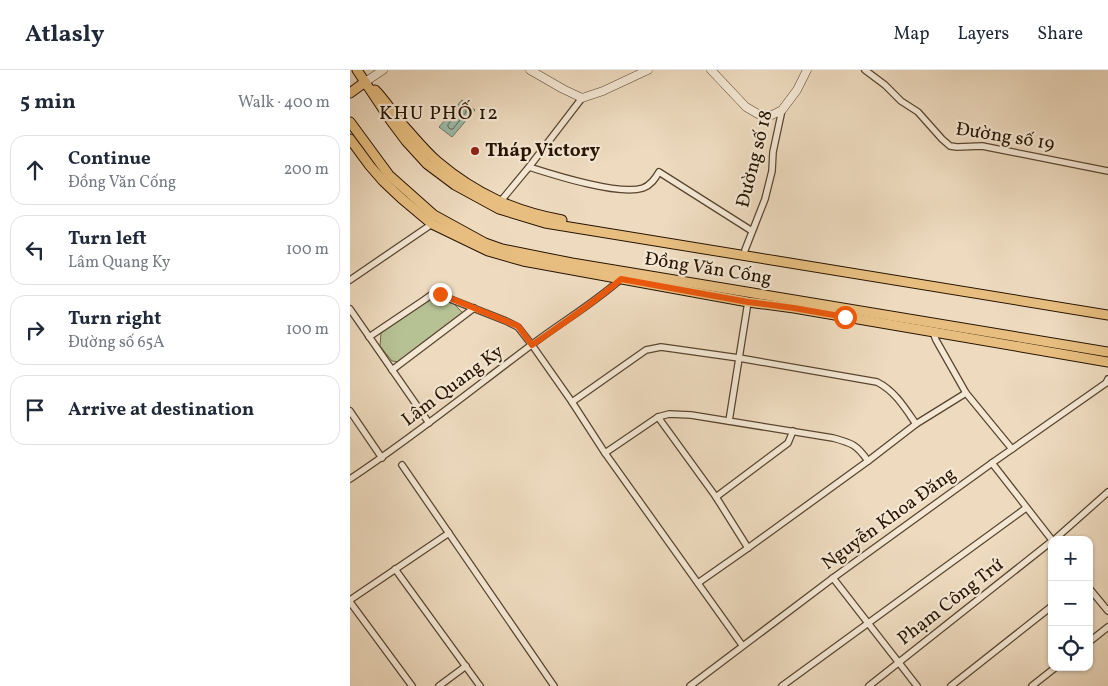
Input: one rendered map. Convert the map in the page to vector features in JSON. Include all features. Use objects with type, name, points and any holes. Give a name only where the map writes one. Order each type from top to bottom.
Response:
[{"type":"main road","name":"Đồng Văn Cống","points":[[357,70],[390,121],[427,164],[455,184],[499,210],[545,223],[1108,310]]},
{"type":"main road","name":"Đồng Văn Cống","points":[[365,82],[378,92],[402,125],[437,161],[468,185],[500,202],[525,211],[560,220],[1005,295],[1108,315]]},
{"type":"main road","points":[[350,93],[365,82]]},
{"type":"main road","name":"Đồng Văn Cống","points":[[350,122],[389,176],[434,215],[485,243],[502,249],[748,302],[1108,352]]},
{"type":"main road","name":"Đồng Văn Cống","points":[[350,139],[383,181],[432,224],[488,251],[523,261],[623,275],[932,327],[1108,362]]},
{"type":"street","points":[[365,82],[383,70]]},
{"type":"street","points":[[530,70],[582,98]]},
{"type":"street","points":[[500,202],[582,98],[603,91],[648,70]]},
{"type":"street","points":[[711,70],[746,107],[758,114],[772,115],[782,110]]},
{"type":"street","name":"Đường số 18","points":[[745,250],[765,199],[772,171],[773,152],[782,110],[797,90],[807,70]]},
{"type":"street","name":"Đường số 19","points":[[865,70],[885,85],[900,100],[918,112],[942,140],[950,146],[982,146],[1108,171]]},
{"type":"street","name":"Đường số 18","points":[[529,167],[601,186],[628,190],[642,188],[652,183],[659,172],[752,232]]},
{"type":"street","points":[[350,280],[432,224]]},
{"type":"street","name":"Lâm Quang Ky","points":[[350,480],[594,301],[623,275]]},
{"type":"street","points":[[369,337],[431,295],[440,294],[518,326],[742,645]]},
{"type":"street","points":[[729,421],[748,302]]},
{"type":"street","points":[[392,370],[474,308]]},
{"type":"street","points":[[350,309],[429,423]]},
{"type":"street","points":[[932,327],[936,340],[966,393],[1012,449]]},
{"type":"street","points":[[572,402],[646,350],[661,347],[739,358],[877,382],[886,386],[896,395],[916,424]]},
{"type":"street","name":"Nguyễn Khoa Đăng","points":[[690,686],[832,578],[1106,383],[1108,379]]},
{"type":"street","points":[[698,583],[868,461],[916,424],[966,393]]},
{"type":"street","points":[[350,411],[382,458]]},
{"type":"street","points":[[605,452],[658,417],[669,414],[691,415],[850,442],[860,450],[868,461]]},
{"type":"street","points":[[658,417],[716,497],[748,548]]},
{"type":"street","points":[[716,497],[788,443],[793,431]]},
{"type":"street","points":[[992,463],[1048,536]]},
{"type":"street","points":[[402,465],[554,686]]},
{"type":"street","points":[[1106,493],[1108,502]]},
{"type":"street","name":"Phạm Công Trứ","points":[[1058,536],[1106,493]]},
{"type":"street","points":[[782,686],[1026,508]]},
{"type":"street","points":[[412,686],[350,601],[448,533]]},
{"type":"street","name":"Phạm Công Trứ","points":[[869,686],[1048,544]]},
{"type":"street","points":[[395,569],[480,686]]},
{"type":"street","points":[[832,578],[916,686]]},
{"type":"street","points":[[1093,593],[1108,611]]},
{"type":"street","points":[[951,686],[1048,609]]},
{"type":"street","points":[[1093,639],[1108,627]]},
{"type":"street","points":[[439,686],[466,666]]},
{"type":"street","points":[[1032,686],[1051,671]]},
{"type":"shaded area","points":[[434,297],[454,304],[463,313],[399,362],[392,361],[380,346],[381,333]]},
{"type":"water","points":[[462,100],[475,110],[452,137],[439,127]]},
{"type":"place","name":"Tháp Victory","points":[[475,151]]},
{"type":"district","name":"KHU PHỐ 12","points":[[439,114]]},
{"type":"route","points":[[440,294],[518,326],[532,345],[609,290],[621,279],[845,317]]}]
